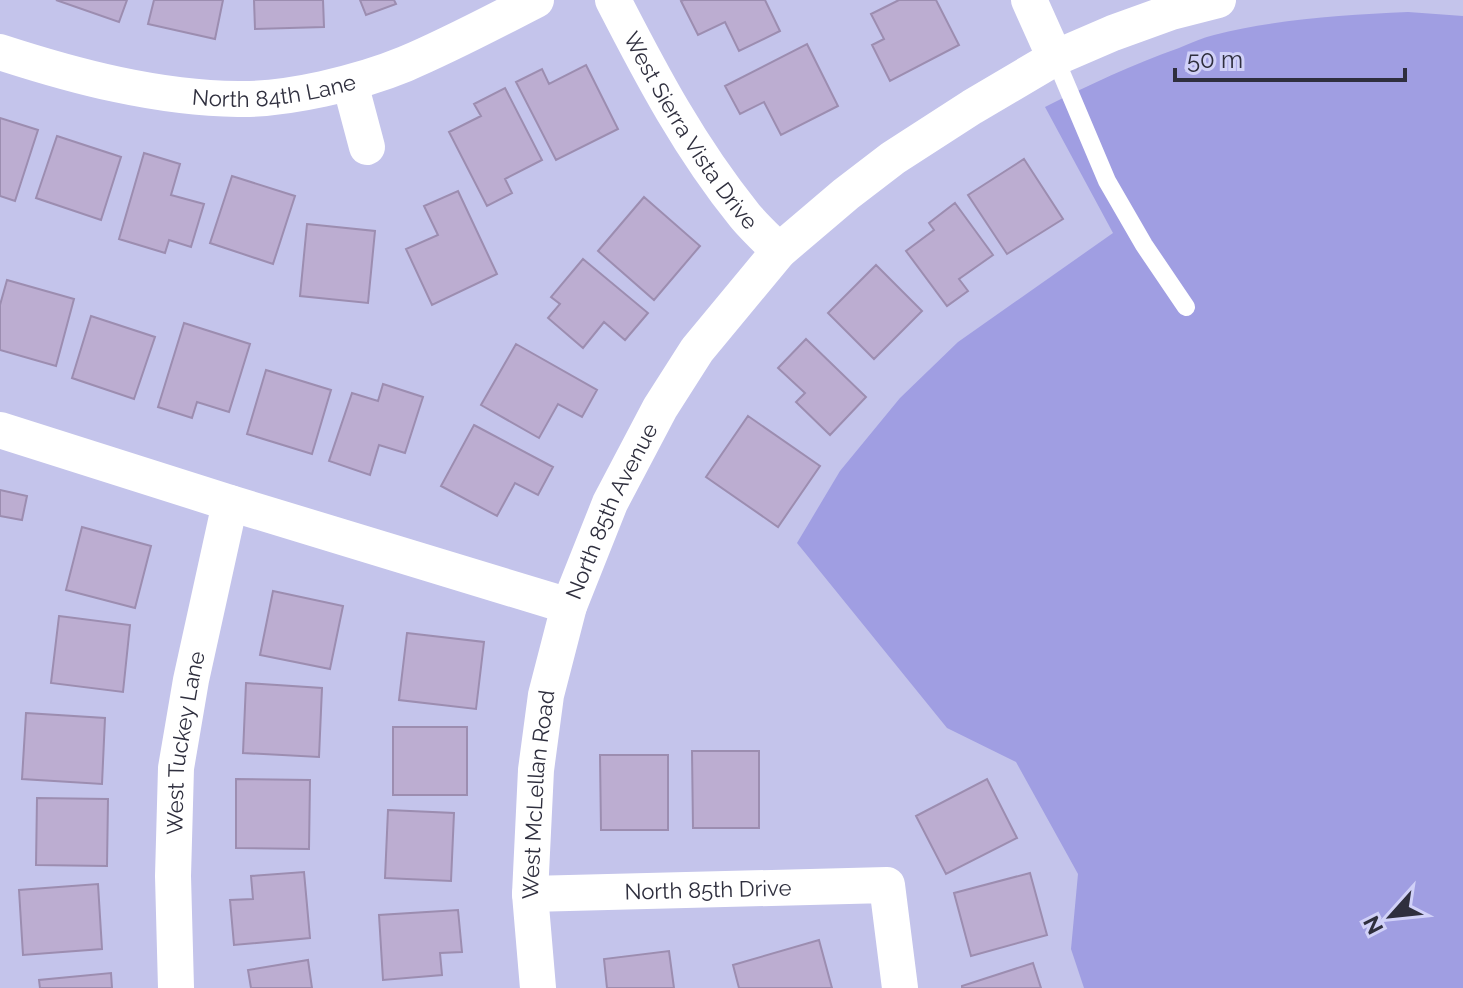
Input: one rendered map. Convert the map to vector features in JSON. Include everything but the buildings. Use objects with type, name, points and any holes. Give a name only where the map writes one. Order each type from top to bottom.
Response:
[{"type":"street","name":"North 84th Lane","points":[[0,52],[91,79],[168,95],[242,100],[350,83],[403,65],[536,0]]},
{"type":"street","name":"West Sierra Vista Drive","points":[[613,0],[661,93],[705,162],[746,218],[779,251]]},
{"type":"street","points":[[1029,0],[1055,58]]},
{"type":"street","name":"North 85th Avenue","points":[[0,430],[569,606],[610,503],[660,408],[697,350],[779,251],[893,158],[1055,58],[1171,12],[1218,0]]},
{"type":"street","points":[[350,83],[367,147]]},
{"type":"street","name":"West Tuckey Lane","points":[[176,988],[173,876],[176,768],[191,680],[230,503]]},
{"type":"street","name":"West McLellan Road","points":[[538,988],[530,894],[536,770],[546,695],[569,606]]},
{"type":"street","name":"North 85th Drive","points":[[530,894],[887,885],[900,988]]},
{"type":"lane","points":[[1055,58],[1107,181],[1144,245],[1186,307]]},
{"type":"shaded area","points":[[1408,12],[1463,16],[1463,988],[1084,988],[1071,949],[1078,874],[1016,762],[947,728],[797,543],[840,471],[900,398],[958,342],[1113,233],[1045,107],[1128,68],[1214,35],[1286,21]]}]
